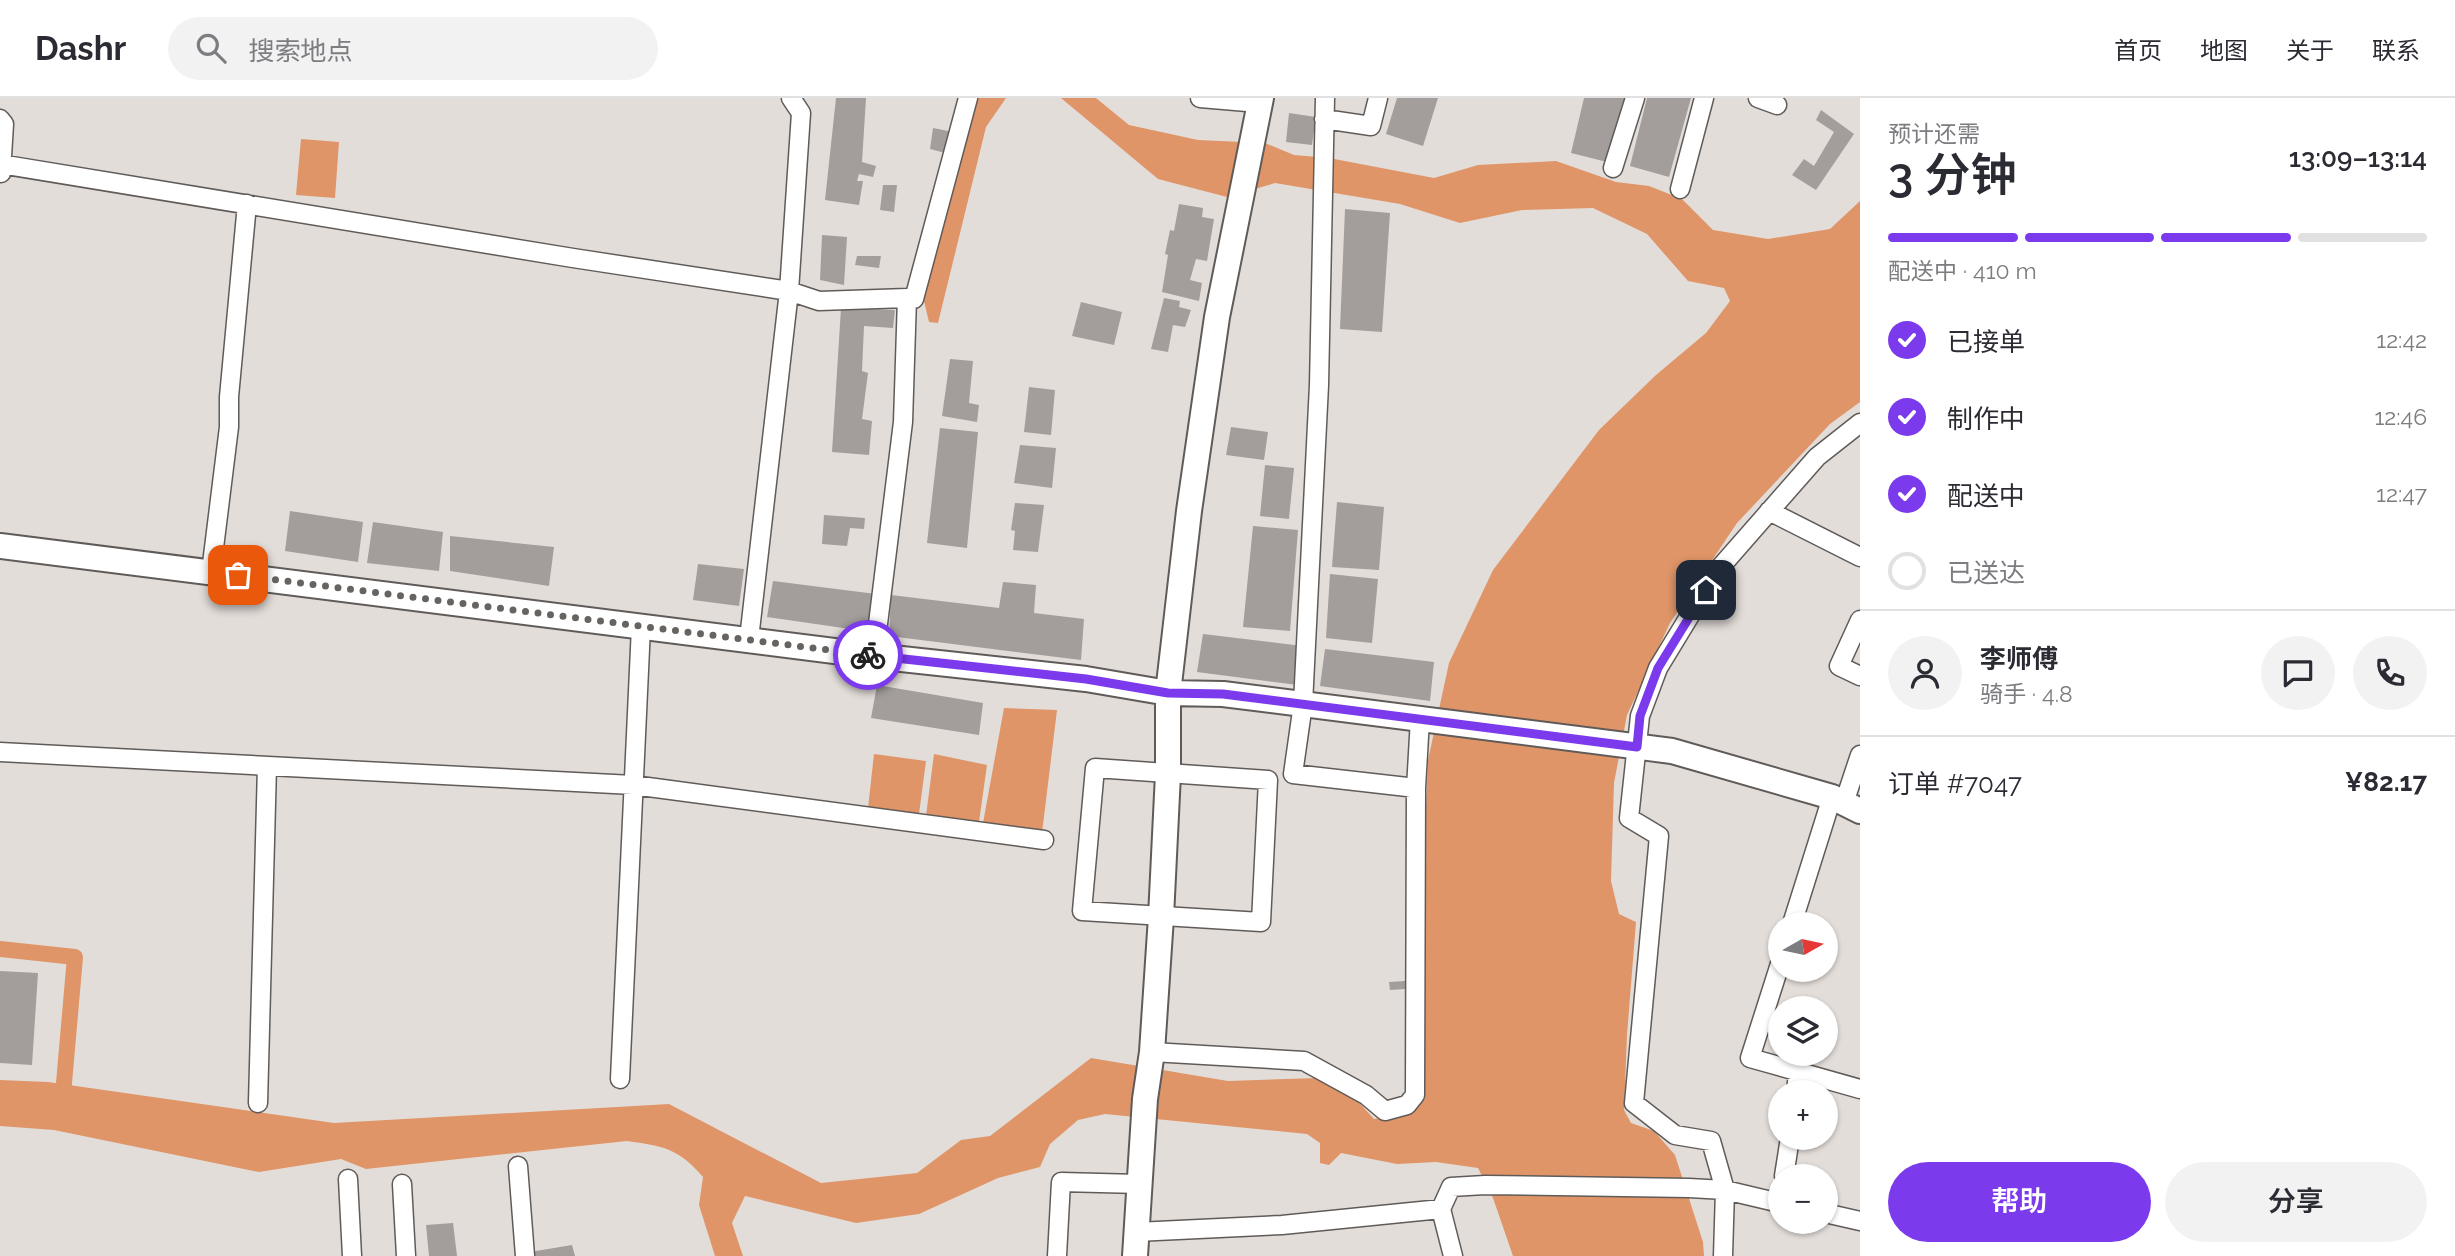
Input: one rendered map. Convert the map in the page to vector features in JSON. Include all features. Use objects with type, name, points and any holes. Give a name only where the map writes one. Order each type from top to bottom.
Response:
[{"type":"street","points":[[749,639],[789,291],[801,113],[791,98]]},
{"type":"street","points":[[0,119],[4,124],[1,168],[247,204],[789,291],[819,301],[914,299],[968,98]]},
{"type":"street","points":[[1200,98],[1259,104],[1215,330],[1189,511],[1168,693],[1168,775],[1161,917],[1135,1244],[1282,1225],[1441,1209]]},
{"type":"street","points":[[1293,774],[1303,704],[1319,386],[1325,98]]},
{"type":"street","points":[[1324,119],[1371,126],[1378,98]]},
{"type":"street","points":[[1613,168],[1636,98]]},
{"type":"street","points":[[1680,189],[1704,98]]},
{"type":"street","points":[[1758,98],[1777,105]]},
{"type":"street","points":[[211,572],[229,427],[229,397],[247,204]]},
{"type":"street","points":[[874,656],[904,422],[907,298]]},
{"type":"street","points":[[1723,1256],[1725,1190],[1711,1141],[1675,1135],[1634,1103],[1659,836],[1629,818],[1640,716],[1658,668],[1717,571],[1817,457],[1860,423]]},
{"type":"street","points":[[1769,511],[1860,556]]},
{"type":"street","points":[[0,546],[874,656],[1086,679],[1168,693],[1223,694],[1672,751],[1846,804]]},
{"type":"street","points":[[1860,620],[1839,666],[1860,676]]},
{"type":"street","points":[[620,1079],[641,627]]},
{"type":"street","points":[[1152,1052],[1304,1061],[1366,1095],[1385,1111],[1408,1105],[1415,1095],[1416,788],[1425,720]]},
{"type":"street","points":[[0,752],[634,785],[1044,840]]},
{"type":"street","points":[[1797,912],[1846,804],[1860,755]]},
{"type":"street","points":[[258,1102],[267,766]]},
{"type":"street","points":[[1268,780],[1261,922],[1082,911],[1095,768],[1268,780],[1293,774],[1416,788]]},
{"type":"street","points":[[1774,982],[1750,1058],[1860,1089]]},
{"type":"street","points":[[1797,1080],[1798,1072]]},
{"type":"street","points":[[518,1166],[525,1256]]},
{"type":"street","points":[[348,1179],[352,1256]]},
{"type":"street","points":[[1056,1256],[1061,1182],[1139,1184]]},
{"type":"street","points":[[402,1184],[406,1256]]},
{"type":"street","points":[[1453,1256],[1441,1209],[1451,1187],[1485,1185],[1689,1188],[1725,1190],[1768,1200]]},
{"type":"street","points":[[1838,1216],[1860,1221]]},
{"type":"shaded area","points":[[975,98],[1006,98],[986,127],[938,323],[929,322],[923,297]]},
{"type":"shaded area","points":[[1061,98],[1096,98],[1129,125],[1198,140],[1265,143],[1294,155],[1329,158],[1434,178],[1478,165],[1556,161],[1616,182],[1649,186],[1682,199],[1713,230],[1768,239],[1830,229],[1860,201],[1860,402],[1830,424],[1737,523],[1670,623],[1627,715],[1614,783],[1611,881],[1619,914],[1636,922],[1624,1110],[1631,1123],[1654,1131],[1675,1155],[1703,1242],[1704,1256],[1513,1256],[1493,1198],[1478,1168],[1436,1162],[1397,1164],[1341,1153],[1329,1165],[1320,1163],[1320,1143],[1307,1134],[1105,1114],[1078,1120],[1050,1144],[1040,1167],[998,1178],[919,1214],[856,1223],[745,1196],[732,1223],[743,1256],[715,1256],[699,1205],[703,1177],[677,1154],[651,1145],[627,1141],[366,1169],[341,1159],[259,1172],[54,1130],[0,1126],[0,1080],[48,1082],[334,1123],[669,1104],[821,1183],[917,1173],[961,1140],[990,1136],[1091,1058],[1228,1081],[1318,1078],[1342,1084],[1374,1119],[1413,1108],[1428,760],[1449,663],[1493,570],[1599,430],[1656,375],[1706,333],[1730,301],[1724,288],[1688,281],[1647,234],[1593,208],[1522,210],[1460,223],[1400,204],[1275,183],[1227,197],[1158,179]]},
{"type":"shaded area","points":[[301,139],[339,142],[335,198],[296,195]]},
{"type":"shaded area","points":[[1004,708],[1057,710],[1042,833],[983,823]]},
{"type":"shaded area","points":[[874,754],[926,761],[919,814],[868,808]]},
{"type":"shaded area","points":[[934,754],[987,765],[979,822],[926,816]]},
{"type":"building","points":[[836,98],[866,98],[862,162],[876,166],[873,177],[859,174],[857,181],[863,181],[859,205],[825,200]]},
{"type":"building","points":[[1397,98],[1438,98],[1423,146],[1386,134]]},
{"type":"building","points":[[1584,98],[1626,98],[1607,162],[1571,153]]},
{"type":"building","points":[[1647,98],[1691,98],[1669,177],[1630,166]]},
{"type":"building","points":[[1821,110],[1854,134],[1816,190],[1792,175],[1804,159],[1814,166],[1834,132],[1816,120]]},
{"type":"building","points":[[1289,113],[1316,117],[1312,145],[1286,142]]},
{"type":"building","points":[[933,128],[953,132],[949,154],[930,149]]},
{"type":"building","points":[[883,185],[897,185],[894,212],[880,210]]},
{"type":"building","points":[[1179,204],[1203,208],[1202,217],[1214,219],[1207,261],[1196,259],[1190,280],[1202,283],[1199,301],[1162,292],[1168,255],[1165,254],[1170,230],[1174,231]]},
{"type":"building","points":[[1345,209],[1390,213],[1382,332],[1340,329]]},
{"type":"building","points":[[822,235],[847,237],[844,285],[820,280]]},
{"type":"building","points":[[857,256],[881,256],[879,268],[855,265]]},
{"type":"building","points":[[1164,298],[1180,301],[1179,307],[1191,310],[1185,327],[1173,325],[1168,352],[1151,349]]},
{"type":"building","points":[[1081,302],[1122,312],[1114,345],[1072,336]]},
{"type":"building","points":[[841,308],[895,310],[893,328],[864,326],[862,371],[868,373],[862,419],[872,421],[869,455],[832,452]]},
{"type":"building","points":[[950,359],[973,361],[969,403],[979,405],[977,422],[942,416]]},
{"type":"building","points":[[1029,387],[1055,390],[1051,435],[1024,432]]},
{"type":"building","points":[[1231,427],[1268,432],[1264,460],[1226,455]]},
{"type":"building","points":[[940,428],[978,432],[967,548],[927,543]]},
{"type":"building","points":[[1020,445],[1056,448],[1052,488],[1014,483]]},
{"type":"building","points":[[1265,465],[1294,468],[1289,519],[1260,516]]},
{"type":"building","points":[[1337,502],[1384,507],[1379,570],[1332,567]]},
{"type":"building","points":[[1015,503],[1044,505],[1038,552],[1013,550],[1015,531],[1011,530]]},
{"type":"building","points":[[290,511],[363,522],[358,562],[285,551]]},
{"type":"building","points":[[824,515],[865,518],[864,529],[850,528],[847,546],[822,544]]},
{"type":"building","points":[[373,522],[443,532],[439,571],[367,563]]},
{"type":"building","points":[[1253,526],[1298,530],[1290,631],[1243,627]]},
{"type":"building","points":[[450,536],[554,547],[549,586],[450,571]]},
{"type":"building","points":[[698,564],[744,569],[739,606],[693,600]]},
{"type":"building","points":[[1330,574],[1378,579],[1372,643],[1326,638]]},
{"type":"building","points":[[773,581],[876,594],[871,632],[767,617]]},
{"type":"building","points":[[1003,582],[1036,585],[1034,613],[1084,619],[1081,660],[889,636],[891,595],[999,608]]},
{"type":"building","points":[[1203,634],[1302,646],[1298,685],[1197,672]]},
{"type":"building","points":[[1325,649],[1434,662],[1430,701],[1320,686]]},
{"type":"building","points":[[877,685],[983,703],[979,735],[871,718]]},
{"type":"building","points":[[0,971],[38,973],[32,1065],[0,1063]]},
{"type":"building","points":[[1405,981],[1405,989],[1390,990],[1389,982]]},
{"type":"building","points":[[453,1223],[457,1256],[429,1256],[426,1225]]},
{"type":"building","points":[[572,1245],[575,1256],[530,1256],[530,1252]]},
{"type":"waterway","points":[[0,949],[75,957],[62,1106]]},
{"type":"way so far","points":[[238,575],[868,655]]},
{"type":"route","points":[[868,655],[1086,679],[1168,693],[1223,694],[1637,747],[1640,716],[1658,668],[1706,590]]}]
